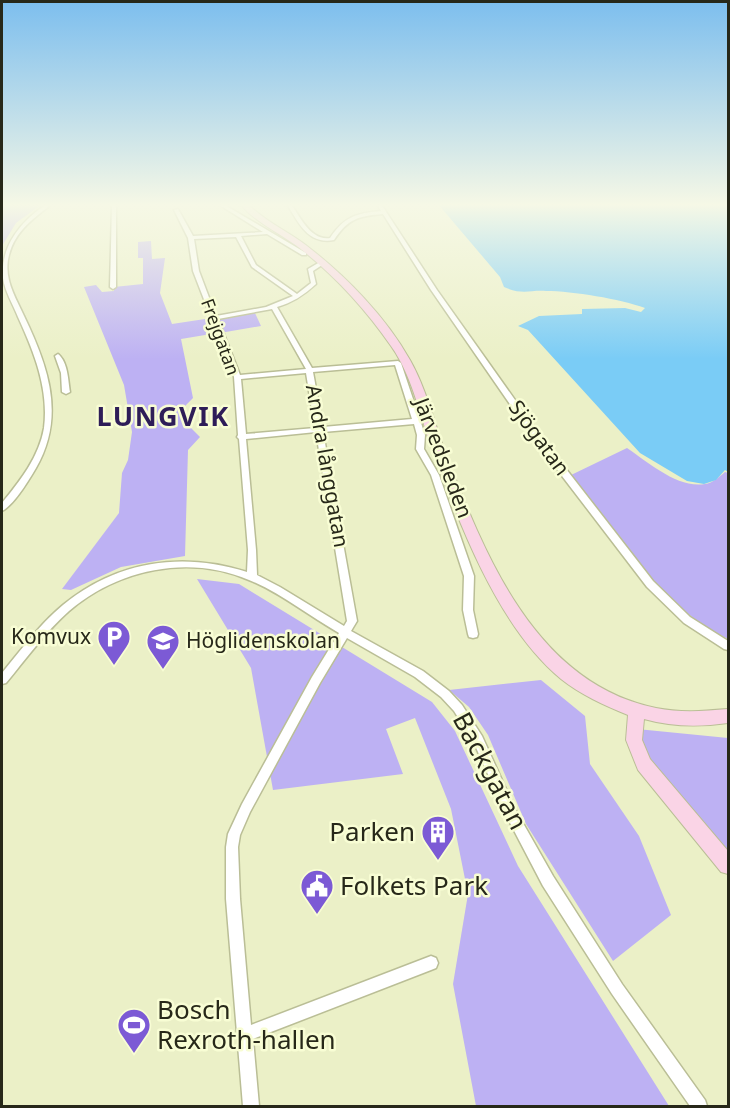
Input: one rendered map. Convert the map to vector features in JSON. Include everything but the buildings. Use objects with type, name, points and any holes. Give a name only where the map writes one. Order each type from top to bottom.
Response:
[{"type":"main road","name":"Järvedsleden","points":[[312,256],[356,297],[406,361],[481,554],[528,633],[550,660],[607,699],[637,711],[688,719],[729,716]]},
{"type":"main road","points":[[637,711],[634,740],[644,764],[729,865]]},
{"type":"street","points":[[113,256],[113,287]]},
{"type":"street","name":"Frejgatan","points":[[194,256],[196,271],[237,376],[252,550],[252,577]]},
{"type":"street","points":[[249,256],[254,266],[296,296]]},
{"type":"street","name":"Sjögatan","points":[[412,256],[539,440],[650,584],[687,620],[729,646]]},
{"type":"street","points":[[2,508],[23,483],[34,465],[46,430],[48,412],[43,369],[8,286],[3,263]]},
{"type":"street","points":[[214,318],[274,307],[296,296],[314,283],[310,270],[322,263]]},
{"type":"street","name":"Andra långgatan","points":[[251,1107],[232,880],[234,834],[316,680],[352,621],[352,610],[309,369],[274,307]]},
{"type":"street","points":[[58,356],[64,373],[66,392]]},
{"type":"street","points":[[237,376],[398,363],[417,421],[423,457],[435,475],[469,576],[468,610],[473,634]]},
{"type":"street","points":[[241,436],[417,421]]},
{"type":"street","points":[[423,457],[441,454]]},
{"type":"street","name":"Backgatan","points":[[2,680],[66,607],[90,590],[110,579],[144,569],[180,563],[218,566],[252,577],[419,674],[445,694],[458,708],[478,740],[511,813],[548,881],[617,989],[699,1107]]},
{"type":"street","points":[[244,1035],[430,963]]},
{"type":"shaded area","points":[[138,256],[152,256],[152,259],[165,258],[160,293],[172,324],[205,319],[211,334],[181,339],[193,398],[182,409],[183,420],[200,437],[188,450],[185,556],[121,567],[71,590],[62,589],[119,513],[122,473],[128,460],[132,432],[124,385],[84,287],[96,285],[102,292],[114,291],[114,287],[143,284],[143,258],[138,258]]},
{"type":"shaded area","points":[[255,313],[261,326],[220,333],[215,318]]},
{"type":"shaded area","points":[[627,448],[664,473],[684,482],[708,483],[716,480],[725,472],[728,473],[728,639],[703,625],[660,588],[621,544],[569,476]]},
{"type":"shaded area","points":[[197,579],[239,584],[432,702],[455,731],[518,866],[669,1106],[476,1106],[453,984],[468,894],[451,809],[415,718],[386,729],[403,774],[273,790],[251,668]]},
{"type":"shaded area","points":[[541,680],[585,716],[590,764],[639,836],[671,915],[613,961],[526,824],[488,735],[469,707],[449,690]]},
{"type":"shaded area","points":[[637,729],[728,738],[728,859],[647,764]]},
{"type":"water","points":[[482,256],[728,256],[728,472],[725,470],[716,480],[704,484],[687,481],[640,453],[528,330],[518,326],[539,316],[582,314],[582,309],[625,308],[641,312],[645,308],[583,294],[557,291],[521,292],[504,287],[500,277]]},
{"type":"place","name":"Komvux","points":[[114,666]]},
{"type":"place","name":"Höglidenskolan","points":[[163,670]]},
{"type":"place","name":"Parken","points":[[438,861]]},
{"type":"place","name":"Folkets Park","points":[[317,915]]},
{"type":"place","name":"Bosch Rexroth-hallen","points":[[134,1054]]},
{"type":"district","name":"LUNGVIK","points":[[163,417]]}]
